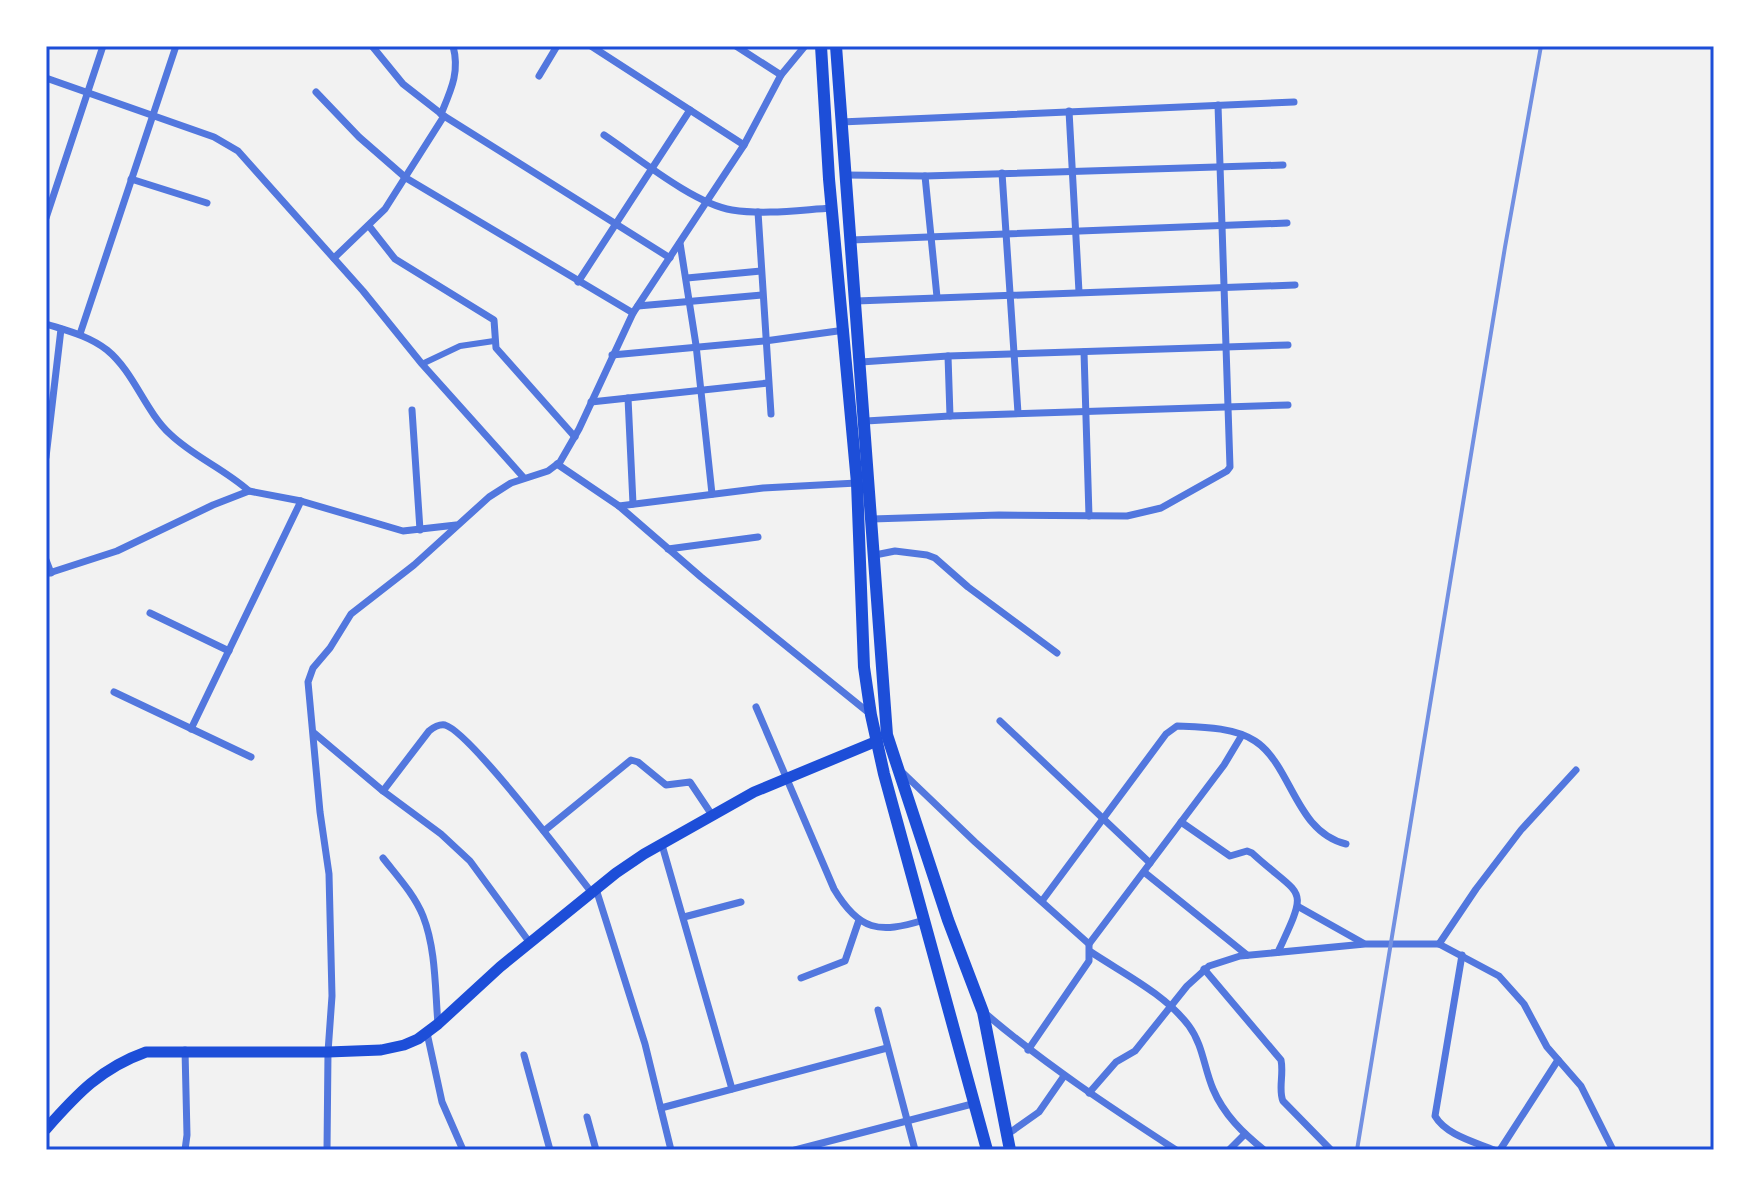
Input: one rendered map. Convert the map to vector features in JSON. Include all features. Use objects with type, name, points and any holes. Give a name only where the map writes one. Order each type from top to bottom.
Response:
[{"type":"highway","points":[[821,46],[857,483],[864,667],[871,715],[987,1150]]},
{"type":"highway","points":[[836,46],[887,735],[948,920],[983,1012],[1010,1150]]},
{"type":"main road","points":[[46,1129],[93,1080],[118,1062],[146,1052],[328,1052],[381,1050],[404,1045],[427,1033],[530,943],[644,854],[712,815],[787,778],[877,741]]},
{"type":"street","points":[[46,216],[103,46]]},
{"type":"street","points":[[80,334],[176,46]]},
{"type":"street","points":[[372,46],[403,84],[443,115],[670,258]]},
{"type":"street","points":[[334,258],[385,209],[443,115],[458,63],[453,46]]},
{"type":"street","points":[[539,76],[557,46]]},
{"type":"street","points":[[591,46],[744,145]]},
{"type":"street","points":[[736,46],[781,75]]},
{"type":"street","points":[[327,1150],[332,996],[329,874],[308,682],[313,668],[351,614],[414,565],[489,497],[557,464],[575,437],[636,309],[744,145],[781,75],[805,46]]},
{"type":"street","points":[[46,78],[152,114],[232,146],[334,258],[422,364],[524,478]]},
{"type":"street","points":[[316,92],[359,137],[406,178],[578,282],[636,309],[762,295]]},
{"type":"street","points":[[841,122],[1294,102]]},
{"type":"street","points":[[872,519],[1127,516],[1161,508],[1223,475],[1230,467],[1218,105]]},
{"type":"street","points":[[578,282],[690,110]]},
{"type":"street","points":[[1069,111],[1079,292]]},
{"type":"street","points":[[604,135],[706,202],[731,210],[758,212],[832,208]]},
{"type":"street","points":[[846,175],[925,176],[1283,165]]},
{"type":"street","points":[[1002,173],[1018,413]]},
{"type":"street","points":[[925,176],[937,297]]},
{"type":"street","points":[[131,179],[207,203]]},
{"type":"street","points":[[758,212],[771,414]]},
{"type":"street","points":[[851,240],[1287,223]]},
{"type":"street","points":[[369,226],[395,259],[494,320],[494,341],[503,357],[575,437]]},
{"type":"street","points":[[680,243],[696,348],[712,494]]},
{"type":"street","points":[[687,278],[761,271]]},
{"type":"street","points":[[856,301],[1295,285]]},
{"type":"street","points":[[46,324],[80,334],[111,353],[166,430],[183,446],[228,472],[249,491],[301,501],[403,531],[458,525]]},
{"type":"street","points":[[46,457],[61,329]]},
{"type":"street","points":[[612,355],[765,341],[845,330]]},
{"type":"street","points":[[422,364],[460,346],[494,341]]},
{"type":"street","points":[[861,362],[948,356],[1288,345]]},
{"type":"street","points":[[1084,352],[1089,516]]},
{"type":"street","points":[[948,356],[950,416]]},
{"type":"street","points":[[591,402],[768,383]]},
{"type":"street","points":[[628,398],[633,504]]},
{"type":"street","points":[[866,421],[1288,405]]},
{"type":"street","points":[[412,410],[420,530]]},
{"type":"street","points":[[557,464],[619,506],[815,672],[871,715]]},
{"type":"street","points":[[619,506],[763,488],[857,483]]},
{"type":"street","points":[[46,560],[49,573],[117,551],[249,491]]},
{"type":"street","points":[[191,729],[301,501]]},
{"type":"street","points":[[668,549],[758,537]]},
{"type":"street","points":[[875,555],[895,551],[935,558],[968,587],[1057,653]]},
{"type":"street","points":[[150,613],[229,651]]},
{"type":"street","points":[[114,692],[251,757]]},
{"type":"street","points":[[756,707],[834,889],[846,909],[859,920],[881,928],[895,929],[924,920]]},
{"type":"street","points":[[1000,721],[1150,863]]},
{"type":"street","points":[[383,791],[429,731],[436,725],[446,725],[495,773],[594,891],[645,1044],[671,1150]]},
{"type":"street","points":[[1042,901],[1166,734],[1177,726],[1253,739],[1268,751],[1321,834],[1346,844]]},
{"type":"street","points":[[314,733],[383,791],[441,834],[470,861],[530,943]]},
{"type":"street","points":[[1028,1050],[1089,961],[1090,948],[1224,765],[1242,735]]},
{"type":"street","points":[[544,831],[631,760],[669,786],[690,782],[712,815]]},
{"type":"street","points":[[898,769],[1090,948],[1171,1006],[1189,1025],[1199,1042],[1213,1089],[1223,1110],[1264,1150]]},
{"type":"street","points":[[1439,944],[1521,830],[1576,770]]},
{"type":"street","points":[[1181,822],[1230,856],[1247,851],[1252,853],[1293,887],[1298,895],[1299,907],[1278,952]]},
{"type":"street","points":[[662,845],[732,1089]]},
{"type":"street","points":[[383,858],[411,894],[428,932],[438,1024]]},
{"type":"street","points":[[1144,872],[1247,955]]},
{"type":"street","points":[[684,917],[741,902]]},
{"type":"street","points":[[1299,907],[1365,944]]},
{"type":"street","points":[[801,978],[845,961],[859,920]]},
{"type":"street","points":[[1089,1093],[1116,1062],[1135,1051],[1209,966],[1247,955],[1278,952],[1365,944],[1439,944],[1499,976],[1524,1004],[1547,1047],[1581,1086],[1613,1150]]},
{"type":"street","points":[[1462,955],[1435,1116],[1450,1131],[1494,1150]]},
{"type":"street","points":[[1204,969],[1281,1060],[1284,1072],[1280,1092],[1283,1101],[1331,1150]]},
{"type":"street","points":[[878,1010],[915,1150]]},
{"type":"street","points":[[983,1012],[1064,1076],[1176,1150]]},
{"type":"street","points":[[427,1033],[442,1102],[463,1150]]},
{"type":"street","points":[[661,1108],[887,1048]]},
{"type":"street","points":[[185,1050],[185,1150]]},
{"type":"street","points":[[524,1055],[550,1150]]},
{"type":"street","points":[[1500,1150],[1558,1060]]},
{"type":"street","points":[[1008,1134],[1039,1112],[1064,1076]]},
{"type":"street","points":[[795,1150],[976,1103]]},
{"type":"street","points":[[587,1117],[596,1150]]},
{"type":"street","points":[[1229,1150],[1245,1134]]},
{"type":"street","points":[[1603,1150],[1609,1140]]},
{"type":"railway","points":[[1357,1150],[1505,247],[1541,46]]}]
